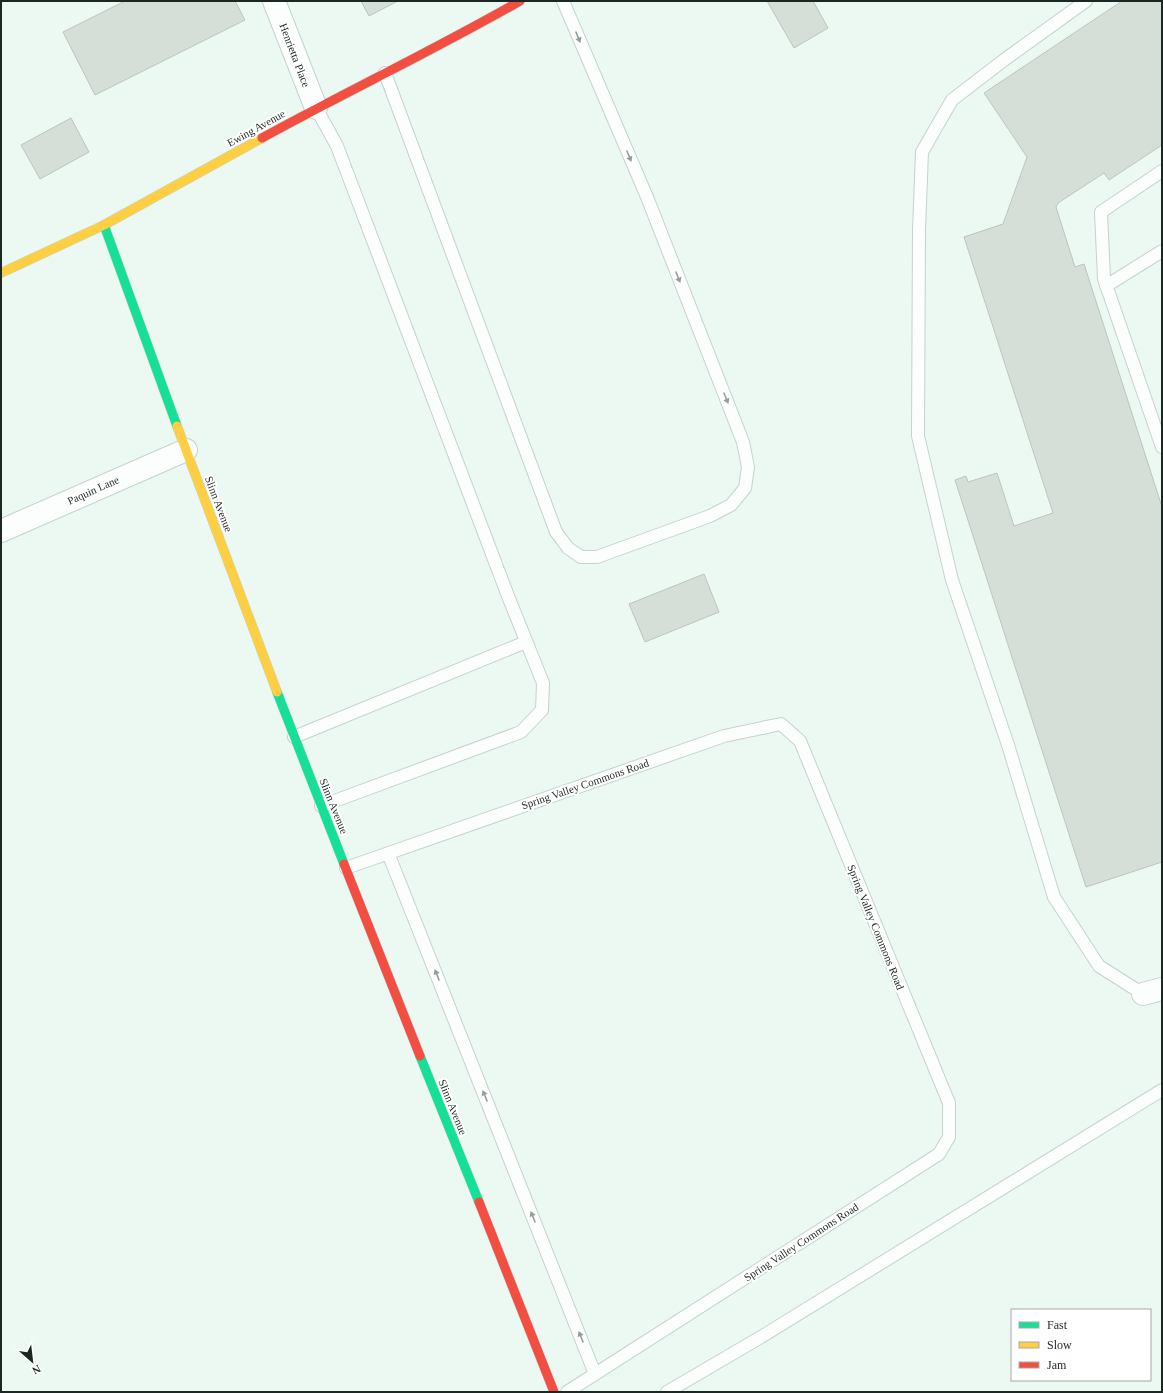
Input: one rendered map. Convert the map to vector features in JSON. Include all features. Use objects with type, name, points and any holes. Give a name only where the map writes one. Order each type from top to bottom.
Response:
[{"type":"street","name":"Henrietta Place","points":[[274,1],[316,108]]},
{"type":"street","name":"Ewing Avenue","points":[[1,273],[104,225],[316,108],[520,1]]},
{"type":"street","name":"Slinn Avenue","points":[[104,225],[186,450],[294,737],[554,1392]]},
{"type":"street","name":"Paquin Lane","points":[[1,531],[186,450]]},
{"type":"lane","points":[[385,73],[556,532],[568,548],[581,557],[597,557],[710,516],[730,505],[745,488],[748,466],[743,442],[647,197],[562,1]]},
{"type":"lane","points":[[1086,1],[1004,60],[952,100],[922,152],[919,230],[918,436],[952,580],[1008,745],[1054,897],[1099,966],[1153,992]]},
{"type":"lane","points":[[316,108],[337,146],[543,683],[542,710],[521,732],[321,806]]},
{"type":"lane","points":[[1161,442],[1104,279],[1101,212],[1162,171]]},
{"type":"lane","points":[[1106,286],[1162,251]]},
{"type":"lane","points":[[294,737],[526,642]]},
{"type":"lane","name":"Spring Valley Commons Road","points":[[346,868],[724,736],[781,724],[800,740],[949,1103],[949,1137],[939,1154],[567,1392]]},
{"type":"lane","points":[[388,853],[595,1374]]},
{"type":"lane","points":[[667,1392],[761,1337],[1162,1090]]},
{"type":"building","points":[[125,1],[235,1],[245,20],[95,95],[63,32]]},
{"type":"building","points":[[361,1],[398,1],[369,16]]},
{"type":"building","points":[[767,1],[813,1],[828,28],[794,48]]},
{"type":"building","points":[[1122,1],[1162,1],[1162,145],[1109,180],[1104,173],[1058,203],[1056,207],[1075,267],[1084,264],[1162,507],[1162,862],[1086,887],[955,480],[966,476],[968,482],[997,473],[1014,526],[1053,513],[964,237],[1003,224],[1027,157],[984,93]]},
{"type":"building","points":[[71,118],[89,152],[40,179],[21,145]]},
{"type":"building","points":[[704,574],[719,612],[645,642],[629,604]]},
{"type":"traffic: fast","points":[[104,225],[177,426]]},
{"type":"traffic: fast","points":[[277,692],[344,864]]},
{"type":"traffic: fast","points":[[420,1056],[479,1202]]},
{"type":"traffic: slow","points":[[1,273],[104,225],[262,138]]},
{"type":"traffic: slow","points":[[177,426],[277,692]]},
{"type":"traffic: jam","points":[[262,138],[520,1]]},
{"type":"traffic: jam","points":[[344,864],[420,1056]]},
{"type":"traffic: jam","points":[[479,1202],[554,1392]]}]
